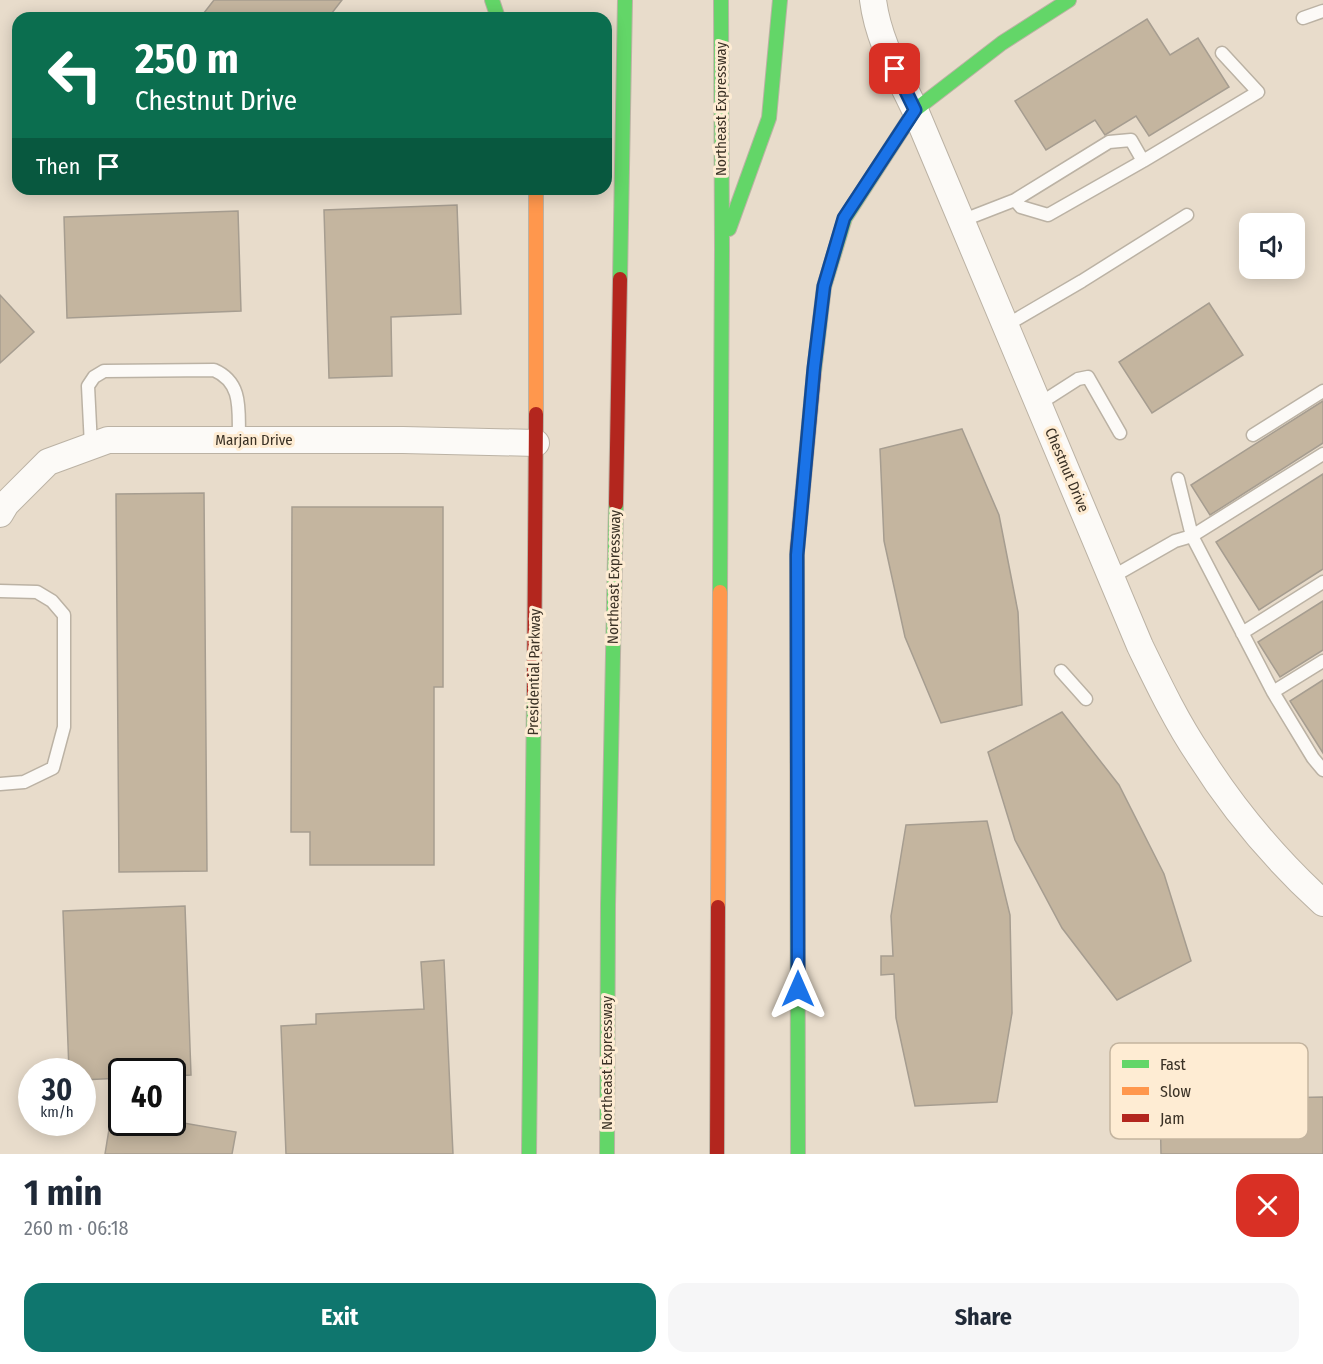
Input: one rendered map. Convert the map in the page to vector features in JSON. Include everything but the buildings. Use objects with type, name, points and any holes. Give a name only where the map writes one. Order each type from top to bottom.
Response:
[{"type":"main road","name":"Northeast Expressway","points":[[607,1154],[608,905],[625,0]]},
{"type":"main road","name":"Northeast Expressway","points":[[717,1154],[722,250],[721,0]]},
{"type":"main road","points":[[722,250],[769,118],[780,0]]},
{"type":"main road","points":[[798,1154],[797,555],[824,286],[844,218],[915,110],[1002,43],[1069,0]]},
{"type":"main road","points":[[612,24],[623,52]]},
{"type":"main road","name":"Presidential Parkway","points":[[529,1154],[536,443],[536,195]]},
{"type":"street","name":"Chestnut Drive","points":[[873,0],[885,49],[915,110],[1140,646],[1198,754],[1242,817],[1304,886],[1323,903]]},
{"type":"street","name":"Marjan Drive","points":[[4,501],[48,462],[108,440],[392,440],[536,443]]},
{"type":"lane","points":[[1303,18],[1323,11]]},
{"type":"lane","points":[[1015,200],[1021,207],[1048,215],[1258,92],[1222,53]]},
{"type":"lane","points":[[961,221],[1015,200],[1109,142],[1131,141],[1143,161]]},
{"type":"lane","points":[[1005,326],[1187,215]]},
{"type":"lane","points":[[91,446],[88,386],[94,377],[104,371],[214,370],[225,375],[233,385],[238,398],[239,440]]},
{"type":"lane","points":[[1039,404],[1078,379],[1088,377],[1120,433]]},
{"type":"lane","points":[[1253,435],[1323,391]]},
{"type":"lane","points":[[1112,577],[1175,540],[1192,536],[1323,454]]},
{"type":"lane","points":[[1178,479],[1192,536],[1273,692],[1313,758],[1323,770]]},
{"type":"lane","points":[[1242,633],[1323,582]]},
{"type":"lane","points":[[0,591],[37,592],[52,602],[64,615],[64,727],[54,768],[24,782],[0,784]]},
{"type":"lane","points":[[1273,692],[1323,661]]},
{"type":"lane","points":[[1060,672],[1086,699]]},
{"type":"traffic: fast","points":[[492,0],[496,12]]},
{"type":"traffic: fast","points":[[620,279],[625,0]]},
{"type":"traffic: fast","points":[[720,592],[721,0]]},
{"type":"traffic: fast","points":[[729,229],[769,118],[780,0]]},
{"type":"traffic: fast","points":[[814,372],[824,287],[845,218],[915,110],[1002,43],[1069,0]]},
{"type":"traffic: fast","points":[[607,1154],[608,905],[616,504]]},
{"type":"traffic: fast","points":[[797,552],[798,1154]]},
{"type":"traffic: fast","points":[[529,1154],[534,694]]},
{"type":"traffic: slow","points":[[536,195],[536,414]]},
{"type":"traffic: slow","points":[[718,907],[720,592]]},
{"type":"traffic: jam","points":[[616,504],[620,279]]},
{"type":"traffic: jam","points":[[797,552],[814,372]]},
{"type":"traffic: jam","points":[[534,694],[536,414]]},
{"type":"traffic: jam","points":[[717,1154],[718,907]]},
{"type":"route","points":[[798,989],[797,555],[814,368],[824,286],[844,218],[915,110],[895,69]]}]
